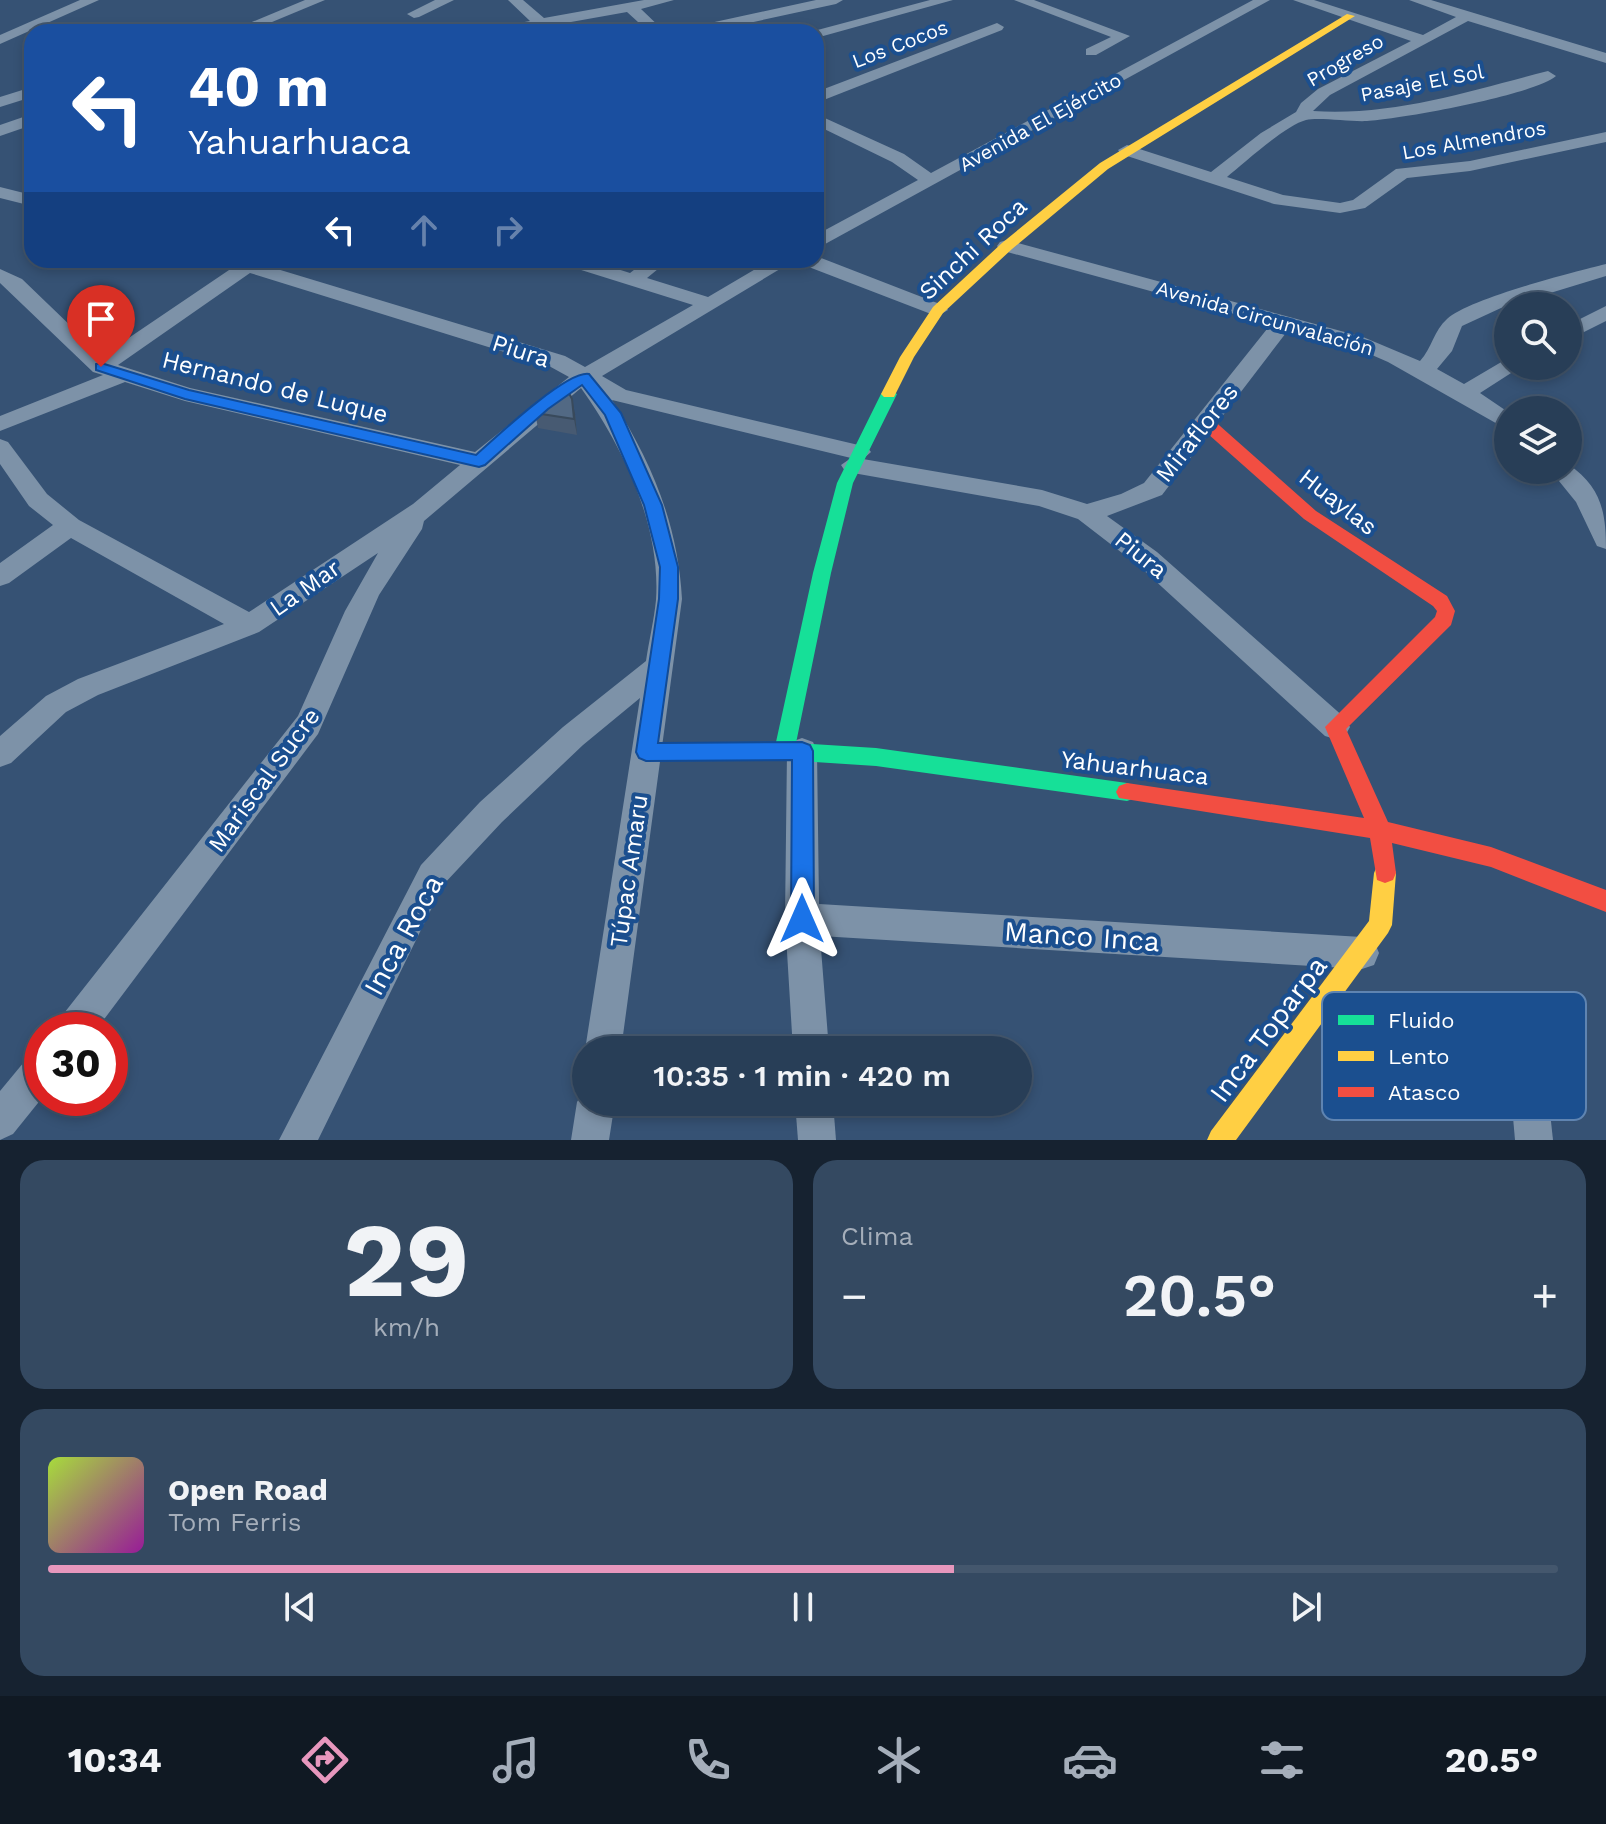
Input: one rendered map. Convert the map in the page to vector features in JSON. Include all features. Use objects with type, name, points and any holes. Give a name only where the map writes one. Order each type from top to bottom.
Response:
[{"type":"street","points":[[37,24],[92,0]]},
{"type":"street","points":[[256,24],[318,0]]},
{"type":"street","points":[[414,14],[447,0]]},
{"type":"street","points":[[515,0],[541,23]]},
{"type":"street","points":[[535,24],[667,0]]},
{"type":"street","points":[[724,24],[836,0]]},
{"type":"street","points":[[824,32],[946,0]]},
{"type":"street","points":[[1021,0],[1123,36],[1091,52]]},
{"type":"street","name":"Avenida El Ejército","points":[[824,239],[1263,0]]},
{"type":"street","points":[[1300,0],[1423,40]]},
{"type":"street","points":[[1416,0],[1606,58]]},
{"type":"street","points":[[630,7],[649,24]]},
{"type":"street","name":"Progreso","points":[[1214,178],[1267,137],[1303,115],[1307,106],[1324,92],[1461,21],[1465,14]]},
{"type":"street","name":"Sinchi Roca","points":[[793,751],[836,511],[856,458],[907,357],[938,310],[1007,246],[1127,150],[1350,16]]},
{"type":"street","name":"Los Cocos","points":[[824,95],[997,27]]},
{"type":"street","points":[[0,40],[24,30]]},
{"type":"street","name":"Pasaje El Sol","points":[[1303,115],[1356,118],[1400,113],[1471,100],[1548,76]]},
{"type":"street","points":[[0,102],[24,94]]},
{"type":"street","points":[[0,131],[24,122]]},
{"type":"street","points":[[824,123],[886,151],[931,181]]},
{"type":"street","name":"Los Almendros","points":[[1127,150],[1280,200],[1340,208],[1359,204],[1402,173],[1470,166],[1606,137]]},
{"type":"street","points":[[0,192],[24,198]]},
{"type":"street","name":"Avenida Circunvalación","points":[[1007,246],[1369,346],[1464,393],[1494,413]]},
{"type":"street","points":[[824,266],[938,310]]},
{"type":"street","points":[[101,367],[230,268]]},
{"type":"street","name":"Piura","points":[[253,268],[557,361],[619,395],[856,458],[1065,503],[1087,513],[1148,559],[1335,727]]},
{"type":"street","points":[[598,268],[707,303]]},
{"type":"street","points":[[635,278],[648,268]]},
{"type":"street","points":[[584,377],[770,268]]},
{"type":"street","points":[[1423,371],[1441,351],[1447,332],[1455,322],[1494,304],[1606,270]]},
{"type":"street","name":"Hernando de Luque","points":[[0,275],[15,283],[101,367],[200,397],[479,461]]},
{"type":"street","points":[[1582,326],[1606,312]]},
{"type":"street","name":"Miraflores","points":[[1087,513],[1130,500],[1153,489],[1284,321]]},
{"type":"street","points":[[0,424],[123,375]]},
{"type":"street","points":[[1464,393],[1494,376]]},
{"type":"street","name":"La Mar","points":[[0,754],[56,704],[88,687],[249,625],[422,510],[542,406],[584,377]]},
{"type":"street","name":"Túpac Amaru","points":[[584,377],[613,413],[653,505],[669,567],[669,599],[605,1036]]},
{"type":"street","name":"Huaylas","points":[[1205,422],[1310,515],[1440,601],[1446,611],[1444,620],[1335,727]]},
{"type":"street","points":[[0,447],[38,500],[70,526],[249,625]]},
{"type":"street","points":[[1574,484],[1587,498],[1605,536]]},
{"type":"street","name":"Mariscal Sucre","points":[[88,1012],[308,725],[325,694],[366,594],[387,558],[422,510]]},
{"type":"street","points":[[0,576],[70,526]]},
{"type":"street","name":"Inca Roca","points":[[298,1140],[432,875],[491,812],[573,736],[658,667]]},
{"type":"street","name":"Inca Toparpa","points":[[1330,992],[1380,925],[1385,877],[1380,830],[1335,727]]},
{"type":"street","points":[[793,751],[810,1036]]},
{"type":"street","name":"Yahuarhuaca","points":[[646,752],[793,751],[876,757],[1181,798],[1380,830],[1478,853],[1606,901]]},
{"type":"street","name":"Manco Inca","points":[[802,919],[1362,953]]},
{"type":"street","name":"Inca Toparpa","points":[[1220,1140],[1322,1003]]},
{"type":"street","points":[[0,1121],[24,1091]]},
{"type":"street","points":[[590,1140],[594,1116]]},
{"type":"street","points":[[815,1116],[817,1140]]},
{"type":"street","points":[[1532,1120],[1534,1140]]},
{"type":"building","points":[[562,390],[569,393],[572,399],[574,419],[535,413]]},
{"type":"traffic: fast","points":[[784,751],[822,573],[845,483],[889,394]]},
{"type":"traffic: fast","points":[[646,752],[784,751],[876,757],[1127,792]]},
{"type":"traffic: slow","points":[[889,394],[907,357],[938,310],[1007,246],[1104,166],[1350,16]]},
{"type":"traffic: slow","points":[[1330,992],[1380,925],[1385,873]]},
{"type":"traffic: slow","points":[[1220,1140],[1322,1003]]},
{"type":"traffic: jam","points":[[1205,422],[1310,515],[1440,601],[1446,611],[1444,620],[1335,727],[1380,830],[1385,873]]},
{"type":"traffic: jam","points":[[1127,792],[1301,817],[1432,841],[1508,862],[1606,901]]},
{"type":"route","points":[[101,367],[185,394],[479,461],[542,406],[584,377],[613,413],[653,505],[665,542],[669,599],[646,752],[802,751],[802,919]]}]
